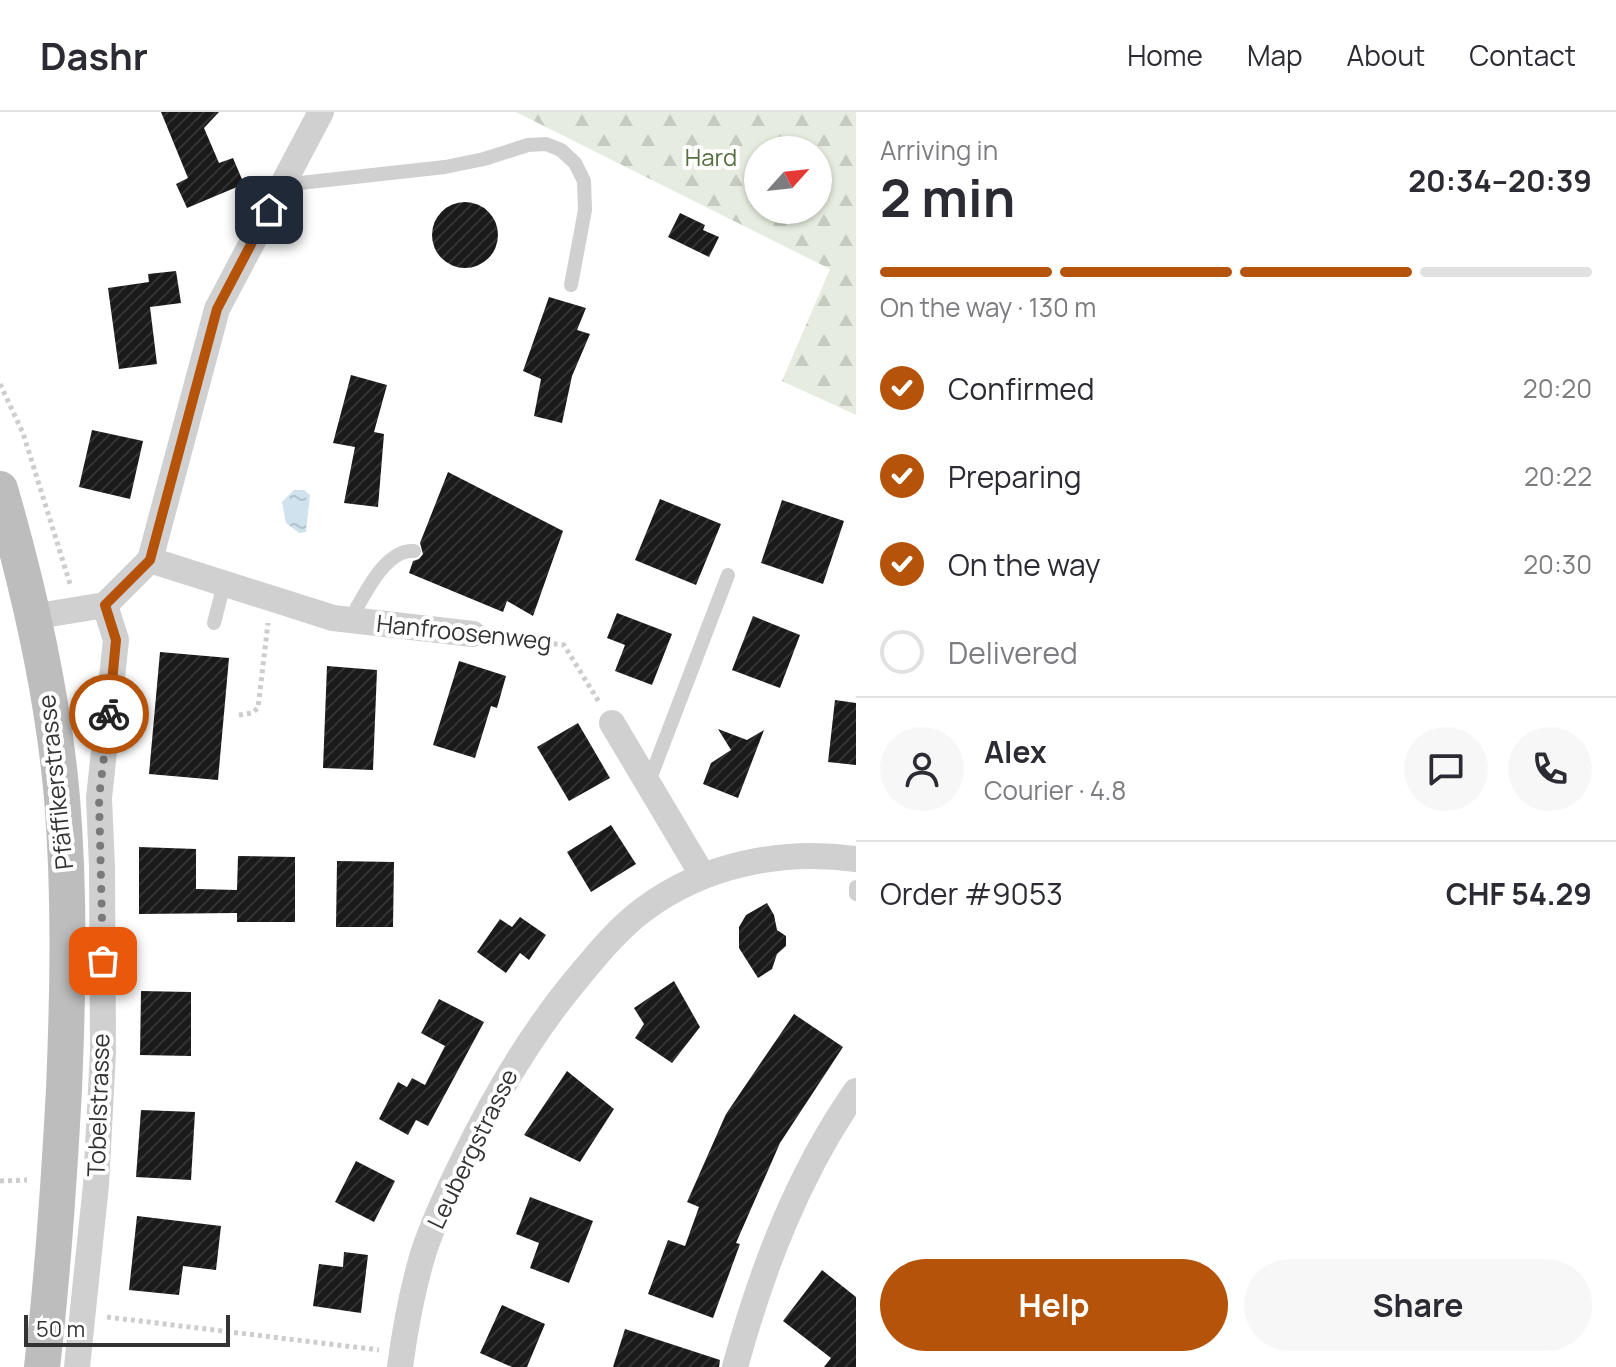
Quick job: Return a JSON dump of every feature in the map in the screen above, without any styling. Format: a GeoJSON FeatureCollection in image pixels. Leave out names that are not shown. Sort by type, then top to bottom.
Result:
{"type":"FeatureCollection","features":[{"type":"Feature","properties":{"kind":"main road","name":"Pfäffikerstrasse"},"geometry":{"type":"LineString","coordinates":[[0,489],[49,696],[62,796],[69,974],[59,1181],[42,1367]]}},
{"type":"Feature","properties":{"kind":"street"},"geometry":{"type":"LineString","coordinates":[[32,617],[105,605],[150,560],[217,309],[321,112]]}},
{"type":"Feature","properties":{"kind":"street","name":"Hanfroosenweg"},"geometry":{"type":"LineString","coordinates":[[150,560],[333,618],[473,634]]}},
{"type":"Feature","properties":{"kind":"street","name":"Tobelstrasse"},"geometry":{"type":"LineString","coordinates":[[77,1367],[96,1185],[103,1052],[99,798],[116,640],[105,605]]}},
{"type":"Feature","properties":{"kind":"street"},"geometry":{"type":"LineString","coordinates":[[612,723],[703,876]]}},
{"type":"Feature","properties":{"kind":"street","name":"Leubergstrasse"},"geometry":{"type":"LineString","coordinates":[[401,1360],[412,1294],[424,1252],[486,1112],[519,1055],[568,989],[617,933],[644,909],[703,876],[731,866],[794,855],[856,859]]}},
{"type":"Feature","properties":{"kind":"street"},"geometry":{"type":"LineString","coordinates":[[735,1367],[755,1296],[798,1190],[855,1096]]}},
{"type":"Feature","properties":{"kind":"lane"},"geometry":{"type":"LineString","coordinates":[[282,185],[445,167],[528,145],[546,144],[561,150],[575,163],[584,181],[585,210],[571,285]]}},
{"type":"Feature","properties":{"kind":"lane"},"geometry":{"type":"LineString","coordinates":[[350,620],[389,560],[400,553],[414,551]]}},
{"type":"Feature","properties":{"kind":"lane"},"geometry":{"type":"LineString","coordinates":[[648,784],[728,575]]}},
{"type":"Feature","properties":{"kind":"lane"},"geometry":{"type":"LineString","coordinates":[[214,623],[224,584]]}},
{"type":"Feature","properties":{"kind":"lane"},"geometry":{"type":"LineString","coordinates":[[856,887],[856,894]]}},
{"type":"Feature","properties":{"kind":"path"},"geometry":{"type":"LineString","coordinates":[[0,384],[23,433],[74,595],[105,605]]}},
{"type":"Feature","properties":{"kind":"path"},"geometry":{"type":"LineString","coordinates":[[239,715],[252,713],[261,700],[271,598]]}},
{"type":"Feature","properties":{"kind":"path","name":"Hanfroosenweg"},"geometry":{"type":"LineString","coordinates":[[473,634],[564,645],[612,723]]}},
{"type":"Feature","properties":{"kind":"path"},"geometry":{"type":"LineString","coordinates":[[0,1181],[26,1180]]}},
{"type":"Feature","properties":{"kind":"path"},"geometry":{"type":"LineString","coordinates":[[82,1314],[401,1360]]}},
{"type":"Feature","properties":{"kind":"green space","name":"Hard"},"geometry":{"type":"Polygon","coordinates":[[[516,112],[856,112],[856,415],[782,381],[830,269],[516,112]]]}},
{"type":"Feature","properties":{"kind":"water"},"geometry":{"type":"Polygon","coordinates":[[[294,490],[304,490],[310,495],[306,532],[299,533],[286,523],[282,502],[294,490]]]}},
{"type":"Feature","properties":{"kind":"building"},"geometry":{"type":"Polygon","coordinates":[[[161,112],[219,112],[204,128],[219,163],[233,158],[244,184],[187,208],[176,184],[188,178],[161,112]]]}},
{"type":"Feature","properties":{"kind":"building"},"geometry":{"type":"Polygon","coordinates":[[[458,202],[472,202],[484,207],[493,216],[498,235],[496,248],[489,259],[472,268],[458,268],[446,263],[437,254],[432,242],[432,228],[437,216],[446,207],[458,202]]]}},
{"type":"Feature","properties":{"kind":"building"},"geometry":{"type":"Polygon","coordinates":[[[680,213],[705,225],[703,230],[719,237],[709,257],[668,237],[680,213]]]}},
{"type":"Feature","properties":{"kind":"building"},"geometry":{"type":"Polygon","coordinates":[[[176,271],[181,303],[150,307],[157,364],[119,369],[108,288],[149,282],[148,274],[176,271]]]}},
{"type":"Feature","properties":{"kind":"building"},"geometry":{"type":"Polygon","coordinates":[[[549,297],[586,308],[577,330],[590,334],[572,376],[562,423],[534,416],[541,379],[523,371],[549,297]]]}},
{"type":"Feature","properties":{"kind":"building"},"geometry":{"type":"Polygon","coordinates":[[[351,375],[387,385],[374,432],[384,434],[378,507],[344,503],[355,447],[333,443],[351,375]]]}},
{"type":"Feature","properties":{"kind":"building"},"geometry":{"type":"Polygon","coordinates":[[[92,430],[143,441],[130,499],[79,487],[92,430]]]}},
{"type":"Feature","properties":{"kind":"building"},"geometry":{"type":"Polygon","coordinates":[[[448,472],[563,531],[533,616],[507,601],[503,612],[409,573],[413,561],[423,554],[420,543],[448,472]]]}},
{"type":"Feature","properties":{"kind":"building"},"geometry":{"type":"Polygon","coordinates":[[[660,499],[721,524],[696,585],[635,560],[660,499]]]}},
{"type":"Feature","properties":{"kind":"building"},"geometry":{"type":"Polygon","coordinates":[[[782,500],[844,521],[823,584],[761,563],[782,500]]]}},
{"type":"Feature","properties":{"kind":"building"},"geometry":{"type":"Polygon","coordinates":[[[617,613],[672,634],[652,685],[615,671],[625,645],[607,638],[617,613]]]}},
{"type":"Feature","properties":{"kind":"building"},"geometry":{"type":"Polygon","coordinates":[[[753,616],[800,635],[780,688],[732,670],[753,616]]]}},
{"type":"Feature","properties":{"kind":"building"},"geometry":{"type":"Polygon","coordinates":[[[160,652],[229,658],[218,780],[149,774],[160,652]]]}},
{"type":"Feature","properties":{"kind":"building"},"geometry":{"type":"Polygon","coordinates":[[[459,661],[506,676],[497,708],[491,706],[475,758],[433,745],[459,661]]]}},
{"type":"Feature","properties":{"kind":"building"},"geometry":{"type":"Polygon","coordinates":[[[327,666],[377,670],[373,770],[323,768],[327,666]]]}},
{"type":"Feature","properties":{"kind":"building"},"geometry":{"type":"Polygon","coordinates":[[[835,700],[856,703],[856,765],[828,762],[835,700]]]}},
{"type":"Feature","properties":{"kind":"building"},"geometry":{"type":"Polygon","coordinates":[[[578,723],[610,778],[569,801],[537,747],[578,723]]]}},
{"type":"Feature","properties":{"kind":"building"},"geometry":{"type":"Polygon","coordinates":[[[718,729],[747,740],[764,730],[738,798],[703,784],[711,763],[731,750],[718,729]]]}},
{"type":"Feature","properties":{"kind":"building"},"geometry":{"type":"Polygon","coordinates":[[[611,825],[636,864],[591,892],[567,852],[611,825]]]}},
{"type":"Feature","properties":{"kind":"building"},"geometry":{"type":"Polygon","coordinates":[[[139,847],[196,849],[196,889],[237,890],[238,856],[295,857],[295,922],[237,922],[237,913],[139,914],[139,847]]]}},
{"type":"Feature","properties":{"kind":"building"},"geometry":{"type":"Polygon","coordinates":[[[337,861],[394,862],[393,927],[336,927],[337,861]]]}},
{"type":"Feature","properties":{"kind":"building"},"geometry":{"type":"Polygon","coordinates":[[[767,903],[777,930],[786,936],[786,946],[777,954],[772,969],[758,978],[739,948],[739,927],[746,915],[767,903]]]}},
{"type":"Feature","properties":{"kind":"building"},"geometry":{"type":"Polygon","coordinates":[[[520,917],[546,935],[529,960],[520,953],[506,973],[477,952],[500,919],[512,927],[520,917]]]}},
{"type":"Feature","properties":{"kind":"building"},"geometry":{"type":"Polygon","coordinates":[[[674,981],[700,1027],[672,1063],[635,1038],[644,1024],[634,1008],[674,981]]]}},
{"type":"Feature","properties":{"kind":"building"},"geometry":{"type":"Polygon","coordinates":[[[141,991],[191,992],[191,1056],[140,1055],[141,991]]]}},
{"type":"Feature","properties":{"kind":"building"},"geometry":{"type":"Polygon","coordinates":[[[439,999],[484,1022],[428,1126],[416,1120],[408,1135],[379,1119],[398,1082],[407,1087],[412,1078],[425,1085],[445,1046],[421,1033],[439,999]]]}},
{"type":"Feature","properties":{"kind":"building"},"geometry":{"type":"Polygon","coordinates":[[[794,1014],[843,1047],[780,1143],[736,1243],[740,1244],[713,1318],[648,1294],[668,1240],[685,1246],[699,1207],[687,1202],[726,1114],[794,1014]]]}},
{"type":"Feature","properties":{"kind":"building"},"geometry":{"type":"Polygon","coordinates":[[[567,1071],[614,1109],[580,1162],[524,1135],[567,1071]]]}},
{"type":"Feature","properties":{"kind":"building"},"geometry":{"type":"Polygon","coordinates":[[[141,1110],[195,1112],[191,1180],[136,1177],[141,1110]]]}},
{"type":"Feature","properties":{"kind":"building"},"geometry":{"type":"Polygon","coordinates":[[[356,1161],[395,1181],[374,1222],[335,1202],[356,1161]]]}},
{"type":"Feature","properties":{"kind":"building"},"geometry":{"type":"Polygon","coordinates":[[[530,1197],[593,1221],[569,1283],[530,1268],[539,1243],[516,1234],[530,1197]]]}},
{"type":"Feature","properties":{"kind":"building"},"geometry":{"type":"Polygon","coordinates":[[[137,1216],[221,1226],[216,1270],[183,1266],[179,1295],[129,1290],[137,1216]]]}},
{"type":"Feature","properties":{"kind":"building"},"geometry":{"type":"Polygon","coordinates":[[[344,1252],[368,1255],[361,1313],[313,1306],[319,1264],[343,1267],[344,1252]]]}},
{"type":"Feature","properties":{"kind":"building"},"geometry":{"type":"Polygon","coordinates":[[[822,1270],[856,1297],[856,1367],[824,1367],[831,1358],[783,1321],[822,1270]]]}},
{"type":"Feature","properties":{"kind":"building"},"geometry":{"type":"Polygon","coordinates":[[[502,1305],[545,1324],[527,1367],[512,1367],[480,1353],[502,1305]]]}},
{"type":"Feature","properties":{"kind":"building"},"geometry":{"type":"Polygon","coordinates":[[[625,1329],[720,1360],[719,1367],[613,1367],[625,1329]]]}},
{"type":"Feature","properties":{"kind":"way so far"},"geometry":{"type":"LineString","coordinates":[[103,961],[99,798],[109,714]]}},
{"type":"Feature","properties":{"kind":"route"},"geometry":{"type":"LineString","coordinates":[[109,714],[116,640],[105,605],[150,560],[217,309],[269,210]]}}]}
